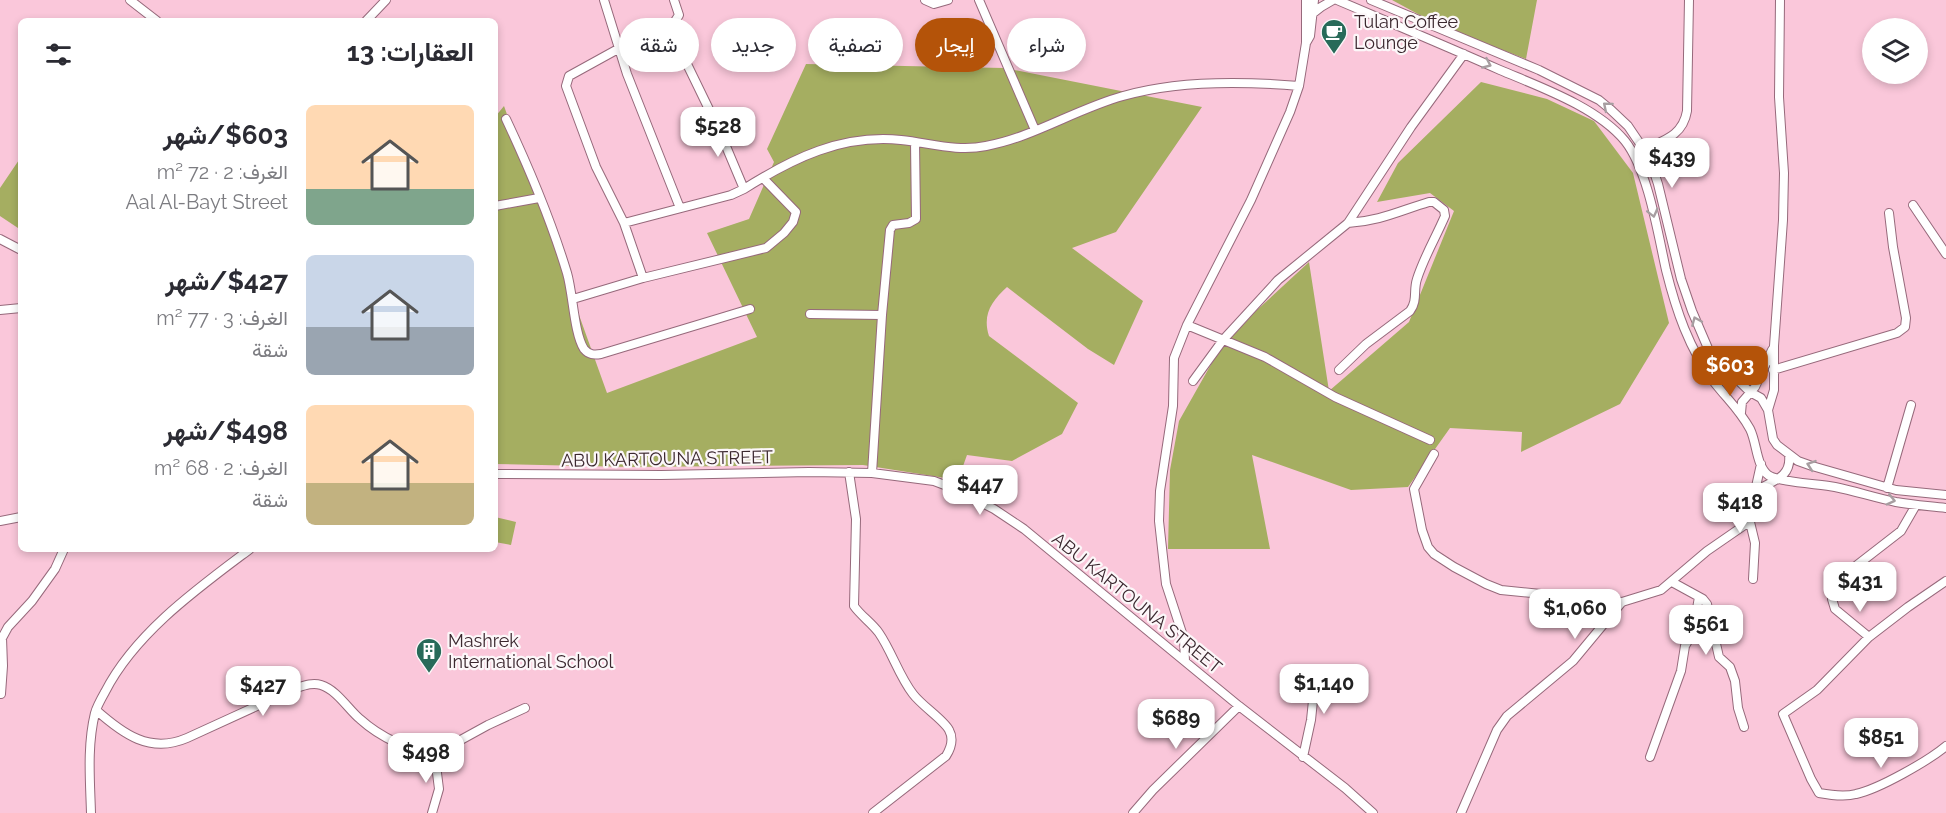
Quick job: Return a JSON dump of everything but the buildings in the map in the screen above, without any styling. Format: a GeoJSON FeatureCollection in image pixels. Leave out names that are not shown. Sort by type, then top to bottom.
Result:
{"type":"FeatureCollection","features":[{"type":"Feature","properties":{"kind":"street"},"geometry":{"type":"LineString","coordinates":[[130,0],[153,18]]}},
{"type":"Feature","properties":{"kind":"street"},"geometry":{"type":"LineString","coordinates":[[369,18],[386,0]]}},
{"type":"Feature","properties":{"kind":"street"},"geometry":{"type":"LineString","coordinates":[[604,0],[618,49],[680,208]]}},
{"type":"Feature","properties":{"kind":"street"},"geometry":{"type":"LineString","coordinates":[[674,0],[679,15],[677,18]]}},
{"type":"Feature","properties":{"kind":"street"},"geometry":{"type":"LineString","coordinates":[[925,0],[934,4],[948,0]]}},
{"type":"Feature","properties":{"kind":"street"},"geometry":{"type":"LineString","coordinates":[[979,0],[1035,130]]}},
{"type":"Feature","properties":{"kind":"street"},"geometry":{"type":"LineString","coordinates":[[1300,0],[1309,14]]}},
{"type":"Feature","properties":{"kind":"street"},"geometry":{"type":"LineString","coordinates":[[1185,661],[1184,639],[1166,584],[1159,512],[1173,406],[1174,358],[1187,325],[1228,247],[1280,138],[1299,86],[1306,44],[1310,36],[1306,0]]}},
{"type":"Feature","properties":{"kind":"street"},"geometry":{"type":"LineString","coordinates":[[1309,14],[1314,0]]}},
{"type":"Feature","properties":{"kind":"street"},"geometry":{"type":"LineString","coordinates":[[1309,14],[1335,0],[1464,54],[1593,113],[1610,125],[1625,141],[1635,157],[1647,190],[1683,327],[1701,362],[1751,431],[1761,464],[1767,474],[1778,479],[1836,487],[1916,505],[1946,508]]}},
{"type":"Feature","properties":{"kind":"street"},"geometry":{"type":"LineString","coordinates":[[1371,0],[1539,70],[1599,100],[1628,126],[1645,149],[1658,184],[1681,279],[1710,353],[1750,392],[1761,398],[1768,410],[1773,439],[1789,455],[1812,466],[1887,488],[1946,495]]}},
{"type":"Feature","properties":{"kind":"street"},"geometry":{"type":"LineString","coordinates":[[1645,149],[1668,138],[1685,122],[1689,0]]}},
{"type":"Feature","properties":{"kind":"street"},"geometry":{"type":"LineString","coordinates":[[1768,410],[1774,390],[1774,346],[1784,172],[1779,97],[1780,0]]}},
{"type":"Feature","properties":{"kind":"street"},"geometry":{"type":"LineString","coordinates":[[618,49],[568,76],[566,86],[596,167],[624,223],[643,278]]}},
{"type":"Feature","properties":{"kind":"street"},"geometry":{"type":"LineString","coordinates":[[1193,381],[1223,340],[1281,276],[1348,223],[1411,127],[1464,54]]}},
{"type":"Feature","properties":{"kind":"street"},"geometry":{"type":"LineString","coordinates":[[691,72],[744,189]]}},
{"type":"Feature","properties":{"kind":"street"},"geometry":{"type":"LineString","coordinates":[[624,223],[731,195],[799,157],[845,142],[874,138],[958,149],[973,148],[1008,140],[1122,96],[1149,90],[1242,83],[1299,86]]}},
{"type":"Feature","properties":{"kind":"street"},"geometry":{"type":"LineString","coordinates":[[506,118],[567,271],[580,340],[585,349],[593,355],[638,344],[750,309]]}},
{"type":"Feature","properties":{"kind":"street"},"geometry":{"type":"LineString","coordinates":[[872,473],[882,315],[891,226],[909,223],[916,219],[915,142]]}},
{"type":"Feature","properties":{"kind":"street"},"geometry":{"type":"LineString","coordinates":[[573,299],[643,278],[755,251],[773,244],[794,222],[796,212],[763,178]]}},
{"type":"Feature","properties":{"kind":"street"},"geometry":{"type":"LineString","coordinates":[[498,205],[539,198]]}},
{"type":"Feature","properties":{"kind":"street"},"geometry":{"type":"LineString","coordinates":[[1339,370],[1366,344],[1414,306],[1418,276],[1445,216],[1444,210],[1434,202],[1428,202],[1395,215],[1348,223]]}},
{"type":"Feature","properties":{"kind":"street"},"geometry":{"type":"LineString","coordinates":[[1913,205],[1946,254]]}},
{"type":"Feature","properties":{"kind":"street"},"geometry":{"type":"LineString","coordinates":[[1773,370],[1897,333],[1905,327],[1906,318],[1889,213]]}},
{"type":"Feature","properties":{"kind":"street"},"geometry":{"type":"LineString","coordinates":[[0,239],[18,248]]}},
{"type":"Feature","properties":{"kind":"street"},"geometry":{"type":"LineString","coordinates":[[0,310],[18,308]]}},
{"type":"Feature","properties":{"kind":"street"},"geometry":{"type":"LineString","coordinates":[[810,314],[882,315]]}},
{"type":"Feature","properties":{"kind":"street"},"geometry":{"type":"LineString","coordinates":[[1187,325],[1266,357],[1335,397],[1430,440]]}},
{"type":"Feature","properties":{"kind":"street"},"geometry":{"type":"LineString","coordinates":[[1741,415],[1742,402],[1761,375],[1774,346]]}},
{"type":"Feature","properties":{"kind":"street"},"geometry":{"type":"LineString","coordinates":[[1887,488],[1911,405]]}},
{"type":"Feature","properties":{"kind":"street"},"geometry":{"type":"LineString","coordinates":[[1434,454],[1414,489],[1425,539],[1431,551],[1439,558],[1486,584],[1508,591],[1622,602],[1656,593],[1707,551],[1749,522]]}},
{"type":"Feature","properties":{"kind":"street"},"geometry":{"type":"LineString","coordinates":[[1753,493],[1778,479],[1788,469],[1789,455]]}},
{"type":"Feature","properties":{"kind":"street"},"geometry":{"type":"LineString","coordinates":[[1753,579],[1755,543],[1749,522],[1753,493],[1761,464]]}},
{"type":"Feature","properties":{"kind":"street"},"geometry":{"type":"LineString","coordinates":[[849,472],[856,519],[854,606],[878,632],[911,692],[921,705],[950,730],[952,738],[951,748],[946,756],[873,813]]}},
{"type":"Feature","properties":{"kind":"street","name":"ABU KARTOUNA STREET"},"geometry":{"type":"LineString","coordinates":[[498,474],[849,472],[934,482],[955,489],[994,509],[1024,529],[1373,813]]}},
{"type":"Feature","properties":{"kind":"street"},"geometry":{"type":"LineString","coordinates":[[1869,637],[1835,609],[1832,599],[1852,569],[1901,531],[1916,505]]}},
{"type":"Feature","properties":{"kind":"street"},"geometry":{"type":"LineString","coordinates":[[0,521],[18,518]]}},
{"type":"Feature","properties":{"kind":"street"},"geometry":{"type":"LineString","coordinates":[[1,694],[2,638],[8,627],[32,601],[55,569],[63,552]]}},
{"type":"Feature","properties":{"kind":"street"},"geometry":{"type":"LineString","coordinates":[[91,813],[89,742],[96,710],[114,676],[141,642],[177,607],[246,552]]}},
{"type":"Feature","properties":{"kind":"street"},"geometry":{"type":"LineString","coordinates":[[1946,580],[1869,637],[1817,690],[1784,713],[1817,792],[1846,795],[1864,791],[1931,758],[1946,746]]}},
{"type":"Feature","properties":{"kind":"street"},"geometry":{"type":"LineString","coordinates":[[1672,582],[1700,597],[1707,604],[1719,657],[1730,667],[1733,675],[1744,727]]}},
{"type":"Feature","properties":{"kind":"street"},"geometry":{"type":"LineString","coordinates":[[1650,757],[1681,671],[1685,645],[1693,632],[1700,597]]}},
{"type":"Feature","properties":{"kind":"street"},"geometry":{"type":"LineString","coordinates":[[1461,813],[1503,720],[1573,661],[1622,602]]}},
{"type":"Feature","properties":{"kind":"street"},"geometry":{"type":"LineString","coordinates":[[1303,757],[1311,720],[1314,691],[1337,672]]}},
{"type":"Feature","properties":{"kind":"street"},"geometry":{"type":"LineString","coordinates":[[96,710],[132,736],[147,743],[161,745],[176,743],[294,689],[310,684],[320,684],[329,688],[359,719],[379,734],[407,748],[435,757]]}},
{"type":"Feature","properties":{"kind":"street"},"geometry":{"type":"LineString","coordinates":[[1133,813],[1153,790],[1239,706]]}},
{"type":"Feature","properties":{"kind":"street"},"geometry":{"type":"LineString","coordinates":[[432,813],[439,789],[435,757],[441,749],[525,708]]}},
{"type":"Feature","properties":{"kind":"green space"},"geometry":{"type":"Polygon","coordinates":[[[1392,0],[1537,0],[1526,59],[1440,26],[1392,0]]]}},
{"type":"Feature","properties":{"kind":"green space"},"geometry":{"type":"Polygon","coordinates":[[[806,64],[808,64],[808,72],[903,72],[903,66],[915,66],[915,72],[995,72],[995,68],[1004,68],[1007,69],[1007,72],[1024,72],[1202,107],[1116,232],[1072,248],[1143,301],[1114,365],[1088,349],[1007,287],[990,308],[987,321],[989,336],[1078,403],[1062,434],[1012,461],[967,455],[958,480],[863,465],[631,467],[498,464],[498,113],[504,106],[607,393],[757,337],[707,233],[749,219],[774,162],[767,149],[806,64]]]}},
{"type":"Feature","properties":{"kind":"green space"},"geometry":{"type":"Polygon","coordinates":[[[1481,82],[1547,99],[1594,121],[1633,173],[1669,323],[1620,404],[1521,452],[1522,432],[1450,428],[1408,487],[1351,490],[1252,455],[1270,549],[1168,549],[1170,470],[1179,421],[1218,352],[1256,311],[1309,262],[1329,391],[1409,322],[1454,211],[1430,193],[1377,202],[1398,163],[1481,82]]]}},
{"type":"Feature","properties":{"kind":"green space"},"geometry":{"type":"Polygon","coordinates":[[[18,161],[18,228],[0,216],[0,188],[18,161]]]}},
{"type":"Feature","properties":{"kind":"green space"},"geometry":{"type":"Polygon","coordinates":[[[498,518],[516,522],[511,545],[498,543],[498,518]]]}},
{"type":"Feature","properties":{"kind":"place","name":"Tulan Coffee Lounge"},"geometry":{"type":"Point","coordinates":[1334,55]}},
{"type":"Feature","properties":{"kind":"place","name":"Mashrek International School"},"geometry":{"type":"Point","coordinates":[429,674]}}]}
